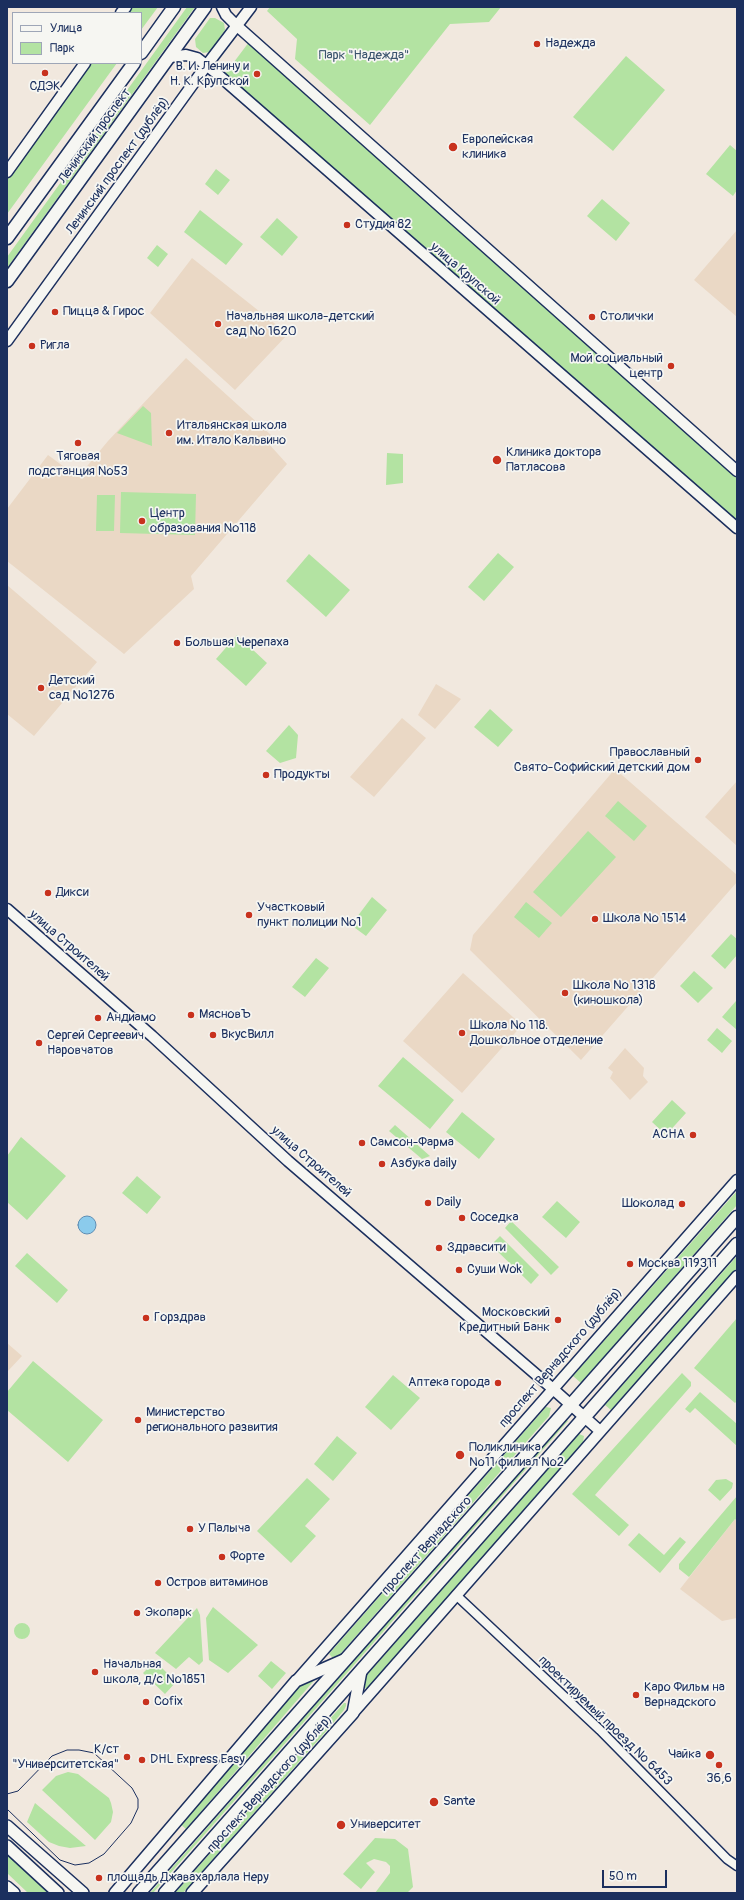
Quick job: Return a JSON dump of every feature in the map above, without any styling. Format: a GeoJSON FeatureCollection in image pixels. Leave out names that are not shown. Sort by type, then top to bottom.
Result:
{"type":"FeatureCollection","features":[{"type":"Feature","properties":{"kind":"main road"},"geometry":{"type":"LineString","coordinates":[[142,52],[174,7]]}},
{"type":"Feature","properties":{"kind":"main road","name":"Ленинский проспект"},"geometry":{"type":"LineString","coordinates":[[7,281],[205,7]]}},
{"type":"Feature","properties":{"kind":"main road","name":"Ленинский проспект"},"geometry":{"type":"LineString","coordinates":[[7,238],[133,64]]}},
{"type":"Feature","properties":{"kind":"main road","name":"проспект Вернадского"},"geometry":{"type":"LineString","coordinates":[[139,1893],[737,1217]]}},
{"type":"Feature","properties":{"kind":"main road"},"geometry":{"type":"LineString","coordinates":[[165,1893],[737,1244]]}},
{"type":"Feature","properties":{"kind":"main road","name":"проспект Вернадского (дублёр)"},"geometry":{"type":"LineString","coordinates":[[115,1893],[296,1681],[346,1659]]}},
{"type":"Feature","properties":{"kind":"main road"},"geometry":{"type":"LineString","coordinates":[[353,1713],[361,1671]]}},
{"type":"Feature","properties":{"kind":"main road","name":"проспект Вернадского (дублёр)"},"geometry":{"type":"LineString","coordinates":[[192,1893],[353,1713]]}},
{"type":"Feature","properties":{"kind":"main road"},"geometry":{"type":"LineString","coordinates":[[7,1826],[83,1893]]}},
{"type":"Feature","properties":{"kind":"main road"},"geometry":{"type":"LineString","coordinates":[[7,1846],[58,1893]]}},
{"type":"Feature","properties":{"kind":"main road"},"geometry":{"type":"LineString","coordinates":[[7,1887],[14,1893]]}},
{"type":"Feature","properties":{"kind":"street"},"geometry":{"type":"LineString","coordinates":[[222,7],[226,15],[236,25],[737,471]]}},
{"type":"Feature","properties":{"kind":"street","name":"Ленинский проспект (дублёр)"},"geometry":{"type":"LineString","coordinates":[[7,340],[236,25],[251,7]]}},
{"type":"Feature","properties":{"kind":"street","name":"улица Крупской"},"geometry":{"type":"LineString","coordinates":[[170,57],[186,55],[196,58],[206,66],[737,528]]}},
{"type":"Feature","properties":{"kind":"street"},"geometry":{"type":"LineString","coordinates":[[7,172],[84,64]]}},
{"type":"Feature","properties":{"kind":"street","name":"улица Строителей"},"geometry":{"type":"LineString","coordinates":[[7,909],[152,1036],[288,1161],[600,1431]]}},
{"type":"Feature","properties":{"kind":"street","name":"проспект Вернадского (дублёр)"},"geometry":{"type":"LineString","coordinates":[[296,1681],[737,1180]]}},
{"type":"Feature","properties":{"kind":"street","name":"проспект Вернадского (дублёр)"},"geometry":{"type":"LineString","coordinates":[[353,1713],[737,1276]]}},
{"type":"Feature","properties":{"kind":"street","name":"проектируемый проезд № 6453"},"geometry":{"type":"LineString","coordinates":[[456,1595],[594,1725],[727,1859],[737,1866]]}},
{"type":"Feature","properties":{"kind":"street"},"geometry":{"type":"LineString","coordinates":[[69,1881],[72,1888],[72,1893]]}},
{"type":"Feature","properties":{"kind":"shaded area"},"geometry":{"type":"Polygon","coordinates":[[[737,230],[737,317],[694,280],[737,230]]]}},
{"type":"Feature","properties":{"kind":"shaded area","name":"Начальная школа-детский сад № 1620"},"geometry":{"type":"Polygon","coordinates":[[[192,258],[288,334],[235,390],[150,313],[192,258]]]}},
{"type":"Feature","properties":{"kind":"shaded area","name":"Центр образования №118"},"geometry":{"type":"Polygon","coordinates":[[[186,358],[271,435],[268,443],[287,464],[191,576],[194,589],[124,654],[7,561],[7,509],[48,455],[78,477],[108,441],[186,358]]]}},
{"type":"Feature","properties":{"kind":"shaded area","name":"Детский сад №1276"},"geometry":{"type":"Polygon","coordinates":[[[7,585],[97,662],[34,736],[7,714],[7,585]]]}},
{"type":"Feature","properties":{"kind":"shaded area"},"geometry":{"type":"Polygon","coordinates":[[[436,684],[461,699],[435,729],[418,715],[436,684]]]}},
{"type":"Feature","properties":{"kind":"shaded area"},"geometry":{"type":"Polygon","coordinates":[[[402,718],[426,738],[374,797],[350,777],[402,718]]]}},
{"type":"Feature","properties":{"kind":"shaded area","name":"Школа № 1514"},"geometry":{"type":"Polygon","coordinates":[[[615,769],[737,875],[737,882],[581,1060],[470,950],[473,935],[615,769]]]}},
{"type":"Feature","properties":{"kind":"shaded area"},"geometry":{"type":"Polygon","coordinates":[[[737,781],[737,846],[705,817],[737,781]]]}},
{"type":"Feature","properties":{"kind":"shaded area","name":"Школа № 118. Дошкольное отделение"},"geometry":{"type":"Polygon","coordinates":[[[463,973],[522,1025],[462,1093],[403,1041],[463,973]]]}},
{"type":"Feature","properties":{"kind":"shaded area"},"geometry":{"type":"Polygon","coordinates":[[[625,1048],[644,1068],[643,1076],[648,1082],[630,1100],[610,1078],[613,1072],[608,1068],[625,1048]]]}},
{"type":"Feature","properties":{"kind":"shaded area"},"geometry":{"type":"Polygon","coordinates":[[[7,1343],[22,1356],[7,1372],[7,1343]]]}},
{"type":"Feature","properties":{"kind":"shaded area"},"geometry":{"type":"Polygon","coordinates":[[[735,1519],[737,1521],[737,1618],[722,1621],[680,1589],[735,1519]]]}},
{"type":"Feature","properties":{"kind":"green space"},"geometry":{"type":"Polygon","coordinates":[[[130,7],[158,7],[142,29],[142,12],[127,12],[130,7]]]}},
{"type":"Feature","properties":{"kind":"green space"},"geometry":{"type":"Polygon","coordinates":[[[187,7],[195,7],[7,268],[7,257],[187,7]]]}},
{"type":"Feature","properties":{"kind":"green space","name":"Парк \"Надежда\""},"geometry":{"type":"Polygon","coordinates":[[[270,7],[501,7],[489,22],[450,24],[370,125],[295,59],[297,39],[267,11],[270,7]]]}},
{"type":"Feature","properties":{"kind":"green space"},"geometry":{"type":"Polygon","coordinates":[[[210,18],[215,18],[224,23],[225,30],[210,52],[203,53],[196,47],[195,39],[210,18]]]}},
{"type":"Feature","properties":{"kind":"green space"},"geometry":{"type":"Polygon","coordinates":[[[249,42],[737,475],[737,523],[225,74],[249,42]]]}},
{"type":"Feature","properties":{"kind":"green space"},"geometry":{"type":"Polygon","coordinates":[[[626,56],[665,90],[613,151],[573,117],[626,56]]]}},
{"type":"Feature","properties":{"kind":"green space"},"geometry":{"type":"Polygon","coordinates":[[[89,64],[116,64],[7,214],[7,177],[89,64]]]}},
{"type":"Feature","properties":{"kind":"green space"},"geometry":{"type":"Polygon","coordinates":[[[730,145],[737,151],[737,190],[733,196],[706,174],[730,145]]]}},
{"type":"Feature","properties":{"kind":"green space"},"geometry":{"type":"Polygon","coordinates":[[[216,169],[230,180],[218,195],[205,184],[216,169]]]}},
{"type":"Feature","properties":{"kind":"green space"},"geometry":{"type":"Polygon","coordinates":[[[602,199],[630,223],[616,241],[587,216],[602,199]]]}},
{"type":"Feature","properties":{"kind":"green space"},"geometry":{"type":"Polygon","coordinates":[[[200,210],[243,244],[226,265],[184,232],[200,210]]]}},
{"type":"Feature","properties":{"kind":"green space"},"geometry":{"type":"Polygon","coordinates":[[[277,218],[298,237],[282,256],[260,237],[277,218]]]}},
{"type":"Feature","properties":{"kind":"green space"},"geometry":{"type":"Polygon","coordinates":[[[157,245],[168,254],[158,267],[147,258],[157,245]]]}},
{"type":"Feature","properties":{"kind":"green space"},"geometry":{"type":"Polygon","coordinates":[[[143,406],[151,413],[152,446],[117,433],[143,406]]]}},
{"type":"Feature","properties":{"kind":"green space"},"geometry":{"type":"Polygon","coordinates":[[[387,453],[403,454],[403,483],[386,485],[387,453]]]}},
{"type":"Feature","properties":{"kind":"green space"},"geometry":{"type":"Polygon","coordinates":[[[121,492],[196,494],[195,535],[120,533],[121,492]]]}},
{"type":"Feature","properties":{"kind":"green space"},"geometry":{"type":"Polygon","coordinates":[[[97,495],[115,495],[114,531],[96,531],[97,495]]]}},
{"type":"Feature","properties":{"kind":"green space"},"geometry":{"type":"Polygon","coordinates":[[[498,553],[514,567],[484,601],[468,587],[498,553]]]}},
{"type":"Feature","properties":{"kind":"green space"},"geometry":{"type":"Polygon","coordinates":[[[309,554],[350,590],[326,617],[286,581],[309,554]]]}},
{"type":"Feature","properties":{"kind":"green space"},"geometry":{"type":"Polygon","coordinates":[[[237,635],[267,663],[246,686],[216,659],[237,635]]]}},
{"type":"Feature","properties":{"kind":"green space"},"geometry":{"type":"Polygon","coordinates":[[[490,709],[513,730],[498,747],[474,727],[490,709]]]}},
{"type":"Feature","properties":{"kind":"green space"},"geometry":{"type":"Polygon","coordinates":[[[289,725],[298,735],[296,758],[280,763],[266,751],[289,725]]]}},
{"type":"Feature","properties":{"kind":"green space"},"geometry":{"type":"Polygon","coordinates":[[[618,801],[647,826],[634,841],[605,816],[618,801]]]}},
{"type":"Feature","properties":{"kind":"green space"},"geometry":{"type":"Polygon","coordinates":[[[588,831],[616,857],[561,917],[533,892],[588,831]]]}},
{"type":"Feature","properties":{"kind":"green space"},"geometry":{"type":"Polygon","coordinates":[[[372,897],[387,910],[366,936],[351,925],[372,897]]]}},
{"type":"Feature","properties":{"kind":"green space"},"geometry":{"type":"Polygon","coordinates":[[[526,902],[552,923],[539,938],[514,917],[526,902]]]}},
{"type":"Feature","properties":{"kind":"green space"},"geometry":{"type":"Polygon","coordinates":[[[731,934],[737,939],[737,955],[725,969],[711,956],[731,934]]]}},
{"type":"Feature","properties":{"kind":"green space"},"geometry":{"type":"Polygon","coordinates":[[[316,958],[329,968],[305,997],[292,987],[316,958]]]}},
{"type":"Feature","properties":{"kind":"green space"},"geometry":{"type":"Polygon","coordinates":[[[694,971],[713,988],[698,1003],[680,986],[694,971]]]}},
{"type":"Feature","properties":{"kind":"green space"},"geometry":{"type":"Polygon","coordinates":[[[736,1001],[737,1002],[737,1030],[722,1017],[736,1001]]]}},
{"type":"Feature","properties":{"kind":"green space"},"geometry":{"type":"Polygon","coordinates":[[[717,1028],[732,1041],[722,1053],[707,1040],[717,1028]]]}},
{"type":"Feature","properties":{"kind":"green space"},"geometry":{"type":"Polygon","coordinates":[[[403,1057],[454,1100],[430,1129],[378,1086],[403,1057]]]}},
{"type":"Feature","properties":{"kind":"green space"},"geometry":{"type":"Polygon","coordinates":[[[672,1100],[686,1113],[666,1135],[652,1122],[672,1100]]]}},
{"type":"Feature","properties":{"kind":"green space"},"geometry":{"type":"Polygon","coordinates":[[[462,1112],[495,1139],[479,1159],[446,1132],[462,1112]]]}},
{"type":"Feature","properties":{"kind":"green space"},"geometry":{"type":"Polygon","coordinates":[[[395,1125],[430,1156],[422,1159],[389,1131],[395,1125]]]}},
{"type":"Feature","properties":{"kind":"green space"},"geometry":{"type":"Polygon","coordinates":[[[21,1137],[66,1176],[27,1220],[7,1202],[7,1156],[21,1137]]]}},
{"type":"Feature","properties":{"kind":"green space"},"geometry":{"type":"Polygon","coordinates":[[[137,1176],[161,1197],[147,1214],[122,1193],[137,1176]]]}},
{"type":"Feature","properties":{"kind":"green space"},"geometry":{"type":"Polygon","coordinates":[[[737,1191],[737,1205],[581,1383],[573,1376],[737,1191]]]}},
{"type":"Feature","properties":{"kind":"green space"},"geometry":{"type":"Polygon","coordinates":[[[557,1201],[580,1222],[566,1238],[542,1217],[557,1201]]]}},
{"type":"Feature","properties":{"kind":"green space"},"geometry":{"type":"Polygon","coordinates":[[[511,1221],[559,1267],[551,1275],[505,1228],[511,1221]]]}},
{"type":"Feature","properties":{"kind":"green space"},"geometry":{"type":"Polygon","coordinates":[[[500,1236],[539,1275],[531,1284],[491,1245],[500,1236]]]}},
{"type":"Feature","properties":{"kind":"green space"},"geometry":{"type":"Polygon","coordinates":[[[27,1253],[68,1290],[57,1303],[15,1266],[27,1253]]]}},
{"type":"Feature","properties":{"kind":"green space"},"geometry":{"type":"Polygon","coordinates":[[[737,1256],[737,1268],[611,1410],[605,1405],[737,1256]]]}},
{"type":"Feature","properties":{"kind":"green space"},"geometry":{"type":"Polygon","coordinates":[[[737,1318],[737,1401],[735,1403],[694,1368],[737,1318]]]}},
{"type":"Feature","properties":{"kind":"green space"},"geometry":{"type":"Polygon","coordinates":[[[33,1361],[103,1420],[68,1462],[7,1410],[7,1392],[33,1361]]]}},
{"type":"Feature","properties":{"kind":"green space"},"geometry":{"type":"Polygon","coordinates":[[[682,1373],[691,1382],[691,1386],[595,1495],[629,1525],[619,1536],[572,1494],[682,1373]]]}},
{"type":"Feature","properties":{"kind":"green space"},"geometry":{"type":"Polygon","coordinates":[[[393,1375],[420,1398],[391,1430],[365,1407],[393,1375]]]}},
{"type":"Feature","properties":{"kind":"green space"},"geometry":{"type":"Polygon","coordinates":[[[700,1392],[737,1424],[737,1446],[695,1408],[690,1413],[685,1409],[700,1392]]]}},
{"type":"Feature","properties":{"kind":"green space"},"geometry":{"type":"Polygon","coordinates":[[[546,1407],[551,1408],[549,1416],[335,1660],[329,1654],[546,1407]]]}},
{"type":"Feature","properties":{"kind":"green space"},"geometry":{"type":"Polygon","coordinates":[[[566,1419],[568,1421],[319,1705],[153,1893],[150,1893],[566,1419]]]}},
{"type":"Feature","properties":{"kind":"green space"},"geometry":{"type":"Polygon","coordinates":[[[579,1434],[584,1436],[583,1442],[367,1689],[362,1686],[367,1675],[579,1434]]]}},
{"type":"Feature","properties":{"kind":"green space"},"geometry":{"type":"Polygon","coordinates":[[[337,1436],[357,1453],[333,1481],[314,1464],[337,1436]]]}},
{"type":"Feature","properties":{"kind":"green space"},"geometry":{"type":"Polygon","coordinates":[[[307,1478],[330,1499],[305,1526],[316,1536],[291,1563],[257,1531],[307,1478]]]}},
{"type":"Feature","properties":{"kind":"green space"},"geometry":{"type":"Polygon","coordinates":[[[726,1479],[733,1483],[732,1488],[720,1501],[708,1490],[716,1480],[726,1479]]]}},
{"type":"Feature","properties":{"kind":"green space"},"geometry":{"type":"Polygon","coordinates":[[[737,1496],[737,1521],[735,1519],[689,1577],[679,1569],[679,1564],[737,1496]]]}},
{"type":"Feature","properties":{"kind":"green space"},"geometry":{"type":"Polygon","coordinates":[[[639,1533],[664,1555],[680,1537],[686,1542],[660,1573],[628,1545],[639,1533]]]}},
{"type":"Feature","properties":{"kind":"green space"},"geometry":{"type":"Polygon","coordinates":[[[213,1607],[258,1645],[228,1673],[209,1660],[206,1618],[213,1607]]]}},
{"type":"Feature","properties":{"kind":"green space"},"geometry":{"type":"Polygon","coordinates":[[[197,1608],[200,1615],[203,1661],[199,1665],[189,1657],[176,1669],[155,1653],[197,1608]]]}},
{"type":"Feature","properties":{"kind":"green space"},"geometry":{"type":"Polygon","coordinates":[[[19,1623],[25,1623],[30,1628],[28,1637],[25,1639],[19,1639],[14,1634],[14,1628],[19,1623]]]}},
{"type":"Feature","properties":{"kind":"green space"},"geometry":{"type":"Polygon","coordinates":[[[155,1661],[176,1682],[165,1694],[143,1673],[155,1661]]]}},
{"type":"Feature","properties":{"kind":"green space"},"geometry":{"type":"Polygon","coordinates":[[[271,1661],[286,1673],[272,1689],[258,1676],[271,1661]]]}},
{"type":"Feature","properties":{"kind":"green space"},"geometry":{"type":"Polygon","coordinates":[[[318,1676],[186,1829],[179,1823],[296,1688],[318,1676]]]}},
{"type":"Feature","properties":{"kind":"green space"},"geometry":{"type":"Polygon","coordinates":[[[344,1703],[346,1703],[346,1706],[344,1710],[329,1728],[183,1893],[175,1893],[344,1703]]]}},
{"type":"Feature","properties":{"kind":"green space"},"geometry":{"type":"Polygon","coordinates":[[[68,1772],[78,1774],[109,1798],[111,1803],[113,1812],[111,1822],[95,1840],[42,1790],[56,1776],[68,1772]]]}},
{"type":"Feature","properties":{"kind":"green space"},"geometry":{"type":"Polygon","coordinates":[[[35,1803],[86,1846],[70,1848],[49,1842],[27,1822],[35,1803]]]}},
{"type":"Feature","properties":{"kind":"green space"},"geometry":{"type":"Polygon","coordinates":[[[375,1838],[395,1839],[408,1849],[413,1887],[407,1893],[375,1893],[390,1873],[390,1866],[386,1862],[374,1859],[366,1863],[375,1872],[361,1889],[343,1874],[375,1838]]]}},
{"type":"Feature","properties":{"kind":"green space"},"geometry":{"type":"Polygon","coordinates":[[[7,1854],[50,1893],[28,1893],[7,1873],[7,1854]]]}},
{"type":"Feature","properties":{"kind":"water"},"geometry":{"type":"Polygon","coordinates":[[[87,1216],[93,1219],[96,1225],[93,1231],[87,1234],[81,1231],[78,1225],[81,1219],[87,1216]]]}},
{"type":"Feature","properties":{"kind":"tram line"},"geometry":{"type":"LineString","coordinates":[[7,1794],[18,1791],[52,1756],[67,1750],[79,1750],[94,1753],[132,1788],[138,1799],[138,1808],[131,1823],[104,1854],[89,1863],[75,1865],[60,1860],[7,1809]]}},
{"type":"Feature","properties":{"kind":"place","name":"Надежда"},"geometry":{"type":"Point","coordinates":[537,44]}},
{"type":"Feature","properties":{"kind":"place","name":"СДЭК"},"geometry":{"type":"Point","coordinates":[45,73]}},
{"type":"Feature","properties":{"kind":"place","name":"В. И. Ленину и Н. К. Крупской"},"geometry":{"type":"Point","coordinates":[257,74]}},
{"type":"Feature","properties":{"kind":"place","name":"Европейская клиника"},"geometry":{"type":"Point","coordinates":[453,147]}},
{"type":"Feature","properties":{"kind":"place","name":"Студия 82"},"geometry":{"type":"Point","coordinates":[347,225]}},
{"type":"Feature","properties":{"kind":"place","name":"Пицца & Гирос"},"geometry":{"type":"Point","coordinates":[55,312]}},
{"type":"Feature","properties":{"kind":"place","name":"Столички"},"geometry":{"type":"Point","coordinates":[592,317]}},
{"type":"Feature","properties":{"kind":"place","name":"Начальная школа-детский сад № 1620"},"geometry":{"type":"Point","coordinates":[218,324]}},
{"type":"Feature","properties":{"kind":"place","name":"Ригла"},"geometry":{"type":"Point","coordinates":[32,346]}},
{"type":"Feature","properties":{"kind":"place","name":"Мой социальный центр"},"geometry":{"type":"Point","coordinates":[671,366]}},
{"type":"Feature","properties":{"kind":"place","name":"Итальянская школа им. Итало Кальвино"},"geometry":{"type":"Point","coordinates":[169,433]}},
{"type":"Feature","properties":{"kind":"place","name":"Тяговая подстанция №53"},"geometry":{"type":"Point","coordinates":[78,443]}},
{"type":"Feature","properties":{"kind":"place","name":"Клиника доктора Патласова"},"geometry":{"type":"Point","coordinates":[497,460]}},
{"type":"Feature","properties":{"kind":"place","name":"Центр образования №118"},"geometry":{"type":"Point","coordinates":[142,521]}},
{"type":"Feature","properties":{"kind":"place","name":"Большая Черепаха"},"geometry":{"type":"Point","coordinates":[177,643]}},
{"type":"Feature","properties":{"kind":"place","name":"Детский сад №1276"},"geometry":{"type":"Point","coordinates":[41,688]}},
{"type":"Feature","properties":{"kind":"place","name":"Православный Свято-Софийский детский дом"},"geometry":{"type":"Point","coordinates":[698,760]}},
{"type":"Feature","properties":{"kind":"place","name":"Продукты"},"geometry":{"type":"Point","coordinates":[266,775]}},
{"type":"Feature","properties":{"kind":"place","name":"Дикси"},"geometry":{"type":"Point","coordinates":[48,893]}},
{"type":"Feature","properties":{"kind":"place","name":"Участковый пункт полиции №1"},"geometry":{"type":"Point","coordinates":[249,915]}},
{"type":"Feature","properties":{"kind":"place","name":"Школа № 1514"},"geometry":{"type":"Point","coordinates":[595,919]}},
{"type":"Feature","properties":{"kind":"place","name":"Школа № 1318 (киношкола)"},"geometry":{"type":"Point","coordinates":[565,993]}},
{"type":"Feature","properties":{"kind":"place","name":"МясновЪ"},"geometry":{"type":"Point","coordinates":[191,1015]}},
{"type":"Feature","properties":{"kind":"place","name":"Андиамо"},"geometry":{"type":"Point","coordinates":[98,1018]}},
{"type":"Feature","properties":{"kind":"place","name":"Школа № 118. Дошкольное отделение"},"geometry":{"type":"Point","coordinates":[462,1033]}},
{"type":"Feature","properties":{"kind":"place","name":"ВкусВилл"},"geometry":{"type":"Point","coordinates":[213,1035]}},
{"type":"Feature","properties":{"kind":"place","name":"Сергей Сергеевич Наровчатов"},"geometry":{"type":"Point","coordinates":[39,1043]}},
{"type":"Feature","properties":{"kind":"place","name":"ACHA"},"geometry":{"type":"Point","coordinates":[693,1135]}},
{"type":"Feature","properties":{"kind":"place","name":"Самсон-Фарма"},"geometry":{"type":"Point","coordinates":[362,1143]}},
{"type":"Feature","properties":{"kind":"place","name":"Азбука daily"},"geometry":{"type":"Point","coordinates":[382,1164]}},
{"type":"Feature","properties":{"kind":"place","name":"Daily"},"geometry":{"type":"Point","coordinates":[428,1203]}},
{"type":"Feature","properties":{"kind":"place","name":"Шоколад"},"geometry":{"type":"Point","coordinates":[682,1204]}},
{"type":"Feature","properties":{"kind":"place","name":"Соседка"},"geometry":{"type":"Point","coordinates":[462,1218]}},
{"type":"Feature","properties":{"kind":"place","name":"Здравсити"},"geometry":{"type":"Point","coordinates":[439,1248]}},
{"type":"Feature","properties":{"kind":"place","name":"Москва 119311"},"geometry":{"type":"Point","coordinates":[630,1264]}},
{"type":"Feature","properties":{"kind":"place","name":"Суши Wok"},"geometry":{"type":"Point","coordinates":[459,1270]}},
{"type":"Feature","properties":{"kind":"place","name":"Горздрав"},"geometry":{"type":"Point","coordinates":[146,1318]}},
{"type":"Feature","properties":{"kind":"place","name":"Московский Кредитный Банк"},"geometry":{"type":"Point","coordinates":[558,1320]}},
{"type":"Feature","properties":{"kind":"place","name":"Аптека города"},"geometry":{"type":"Point","coordinates":[498,1383]}},
{"type":"Feature","properties":{"kind":"place","name":"Министерство регионального развития"},"geometry":{"type":"Point","coordinates":[138,1420]}},
{"type":"Feature","properties":{"kind":"place","name":"Поликлиника №11 филиал №2"},"geometry":{"type":"Point","coordinates":[460,1455]}},
{"type":"Feature","properties":{"kind":"place","name":"У Палыча"},"geometry":{"type":"Point","coordinates":[190,1529]}},
{"type":"Feature","properties":{"kind":"place","name":"Форте"},"geometry":{"type":"Point","coordinates":[222,1557]}},
{"type":"Feature","properties":{"kind":"place","name":"Остров витаминов"},"geometry":{"type":"Point","coordinates":[158,1583]}},
{"type":"Feature","properties":{"kind":"place","name":"Экопарк"},"geometry":{"type":"Point","coordinates":[137,1613]}},
{"type":"Feature","properties":{"kind":"place","name":"Начальная школа, д/с №1851"},"geometry":{"type":"Point","coordinates":[95,1672]}},
{"type":"Feature","properties":{"kind":"place","name":"Каро Фильм на Вернадского"},"geometry":{"type":"Point","coordinates":[636,1695]}},
{"type":"Feature","properties":{"kind":"place","name":"Cofix"},"geometry":{"type":"Point","coordinates":[146,1702]}},
{"type":"Feature","properties":{"kind":"place","name":"Чайка"},"geometry":{"type":"Point","coordinates":[710,1755]}},
{"type":"Feature","properties":{"kind":"place","name":"К/ст \"Университетская\""},"geometry":{"type":"Point","coordinates":[127,1757]}},
{"type":"Feature","properties":{"kind":"place","name":"DHL Express Easy"},"geometry":{"type":"Point","coordinates":[142,1760]}},
{"type":"Feature","properties":{"kind":"place","name":"36,6"},"geometry":{"type":"Point","coordinates":[719,1765]}},
{"type":"Feature","properties":{"kind":"place","name":"Sante"},"geometry":{"type":"Point","coordinates":[434,1802]}},
{"type":"Feature","properties":{"kind":"place","name":"Университет"},"geometry":{"type":"Point","coordinates":[341,1825]}},
{"type":"Feature","properties":{"kind":"place","name":"площадь Джавахарлала Неру"},"geometry":{"type":"Point","coordinates":[99,1878]}}]}
